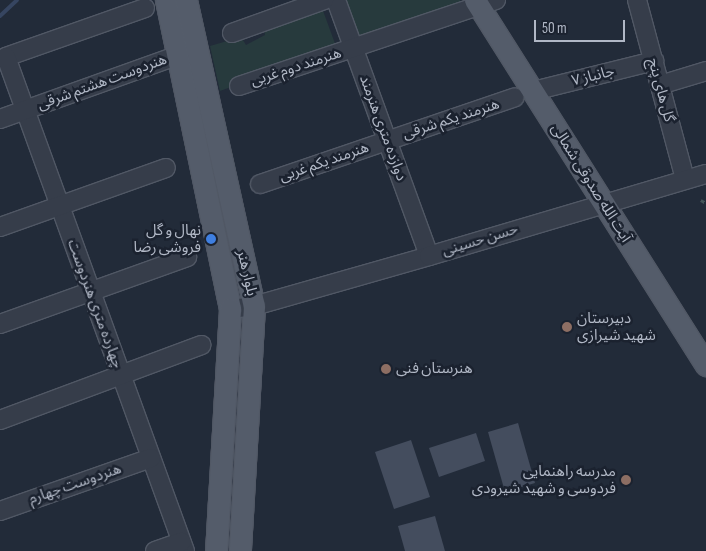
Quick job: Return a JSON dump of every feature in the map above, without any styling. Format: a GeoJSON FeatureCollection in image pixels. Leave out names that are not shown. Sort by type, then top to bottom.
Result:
{"type":"FeatureCollection","features":[{"type":"Feature","properties":{"kind":"main road","name":"بلوار هنر"},"geometry":{"type":"LineString","coordinates":[[166,0],[230,309],[216,551]]}},
{"type":"Feature","properties":{"kind":"main road","name":"بلوار هنر"},"geometry":{"type":"LineString","coordinates":[[186,0],[254,306],[240,551]]}},
{"type":"Feature","properties":{"kind":"main road","name":"آیت الله صدوقی شمالی"},"geometry":{"type":"LineString","coordinates":[[483,1],[524,94],[603,202],[706,365]]}},
{"type":"Feature","properties":{"kind":"street"},"geometry":{"type":"LineString","coordinates":[[232,33],[324,0]]}},
{"type":"Feature","properties":{"kind":"street","name":"دوازده متری هنرمند"},"geometry":{"type":"LineString","coordinates":[[336,0],[429,256]]}},
{"type":"Feature","properties":{"kind":"street","name":"گل های پنج"},"geometry":{"type":"LineString","coordinates":[[637,0],[685,179]]}},
{"type":"Feature","properties":{"kind":"street","name":"هنرمند دوم غربی"},"geometry":{"type":"LineString","coordinates":[[239,86],[354,49],[483,1]]}},
{"type":"Feature","properties":{"kind":"street","name":"چهارده متری هنردوست"},"geometry":{"type":"LineString","coordinates":[[145,8],[6,57],[183,546]]}},
{"type":"Feature","properties":{"kind":"street","name":"هنردوست هشتم شرقی"},"geometry":{"type":"LineString","coordinates":[[0,119],[178,55]]}},
{"type":"Feature","properties":{"kind":"street","name":"جانباز ۷"},"geometry":{"type":"LineString","coordinates":[[524,94],[654,61]]}},
{"type":"Feature","properties":{"kind":"street"},"geometry":{"type":"LineString","coordinates":[[660,85],[706,71]]}},
{"type":"Feature","properties":{"kind":"street","name":"هنرمند یکم شرقی"},"geometry":{"type":"LineString","coordinates":[[387,140],[524,94]]}},
{"type":"Feature","properties":{"kind":"street","name":"هنرمند یکم غربی"},"geometry":{"type":"LineString","coordinates":[[260,184],[387,140]]}},
{"type":"Feature","properties":{"kind":"street"},"geometry":{"type":"LineString","coordinates":[[0,227],[166,168]]}},
{"type":"Feature","properties":{"kind":"street","name":"حسن حسینی"},"geometry":{"type":"LineString","coordinates":[[230,309],[254,306],[429,256],[603,202],[706,174]]}},
{"type":"Feature","properties":{"kind":"street"},"geometry":{"type":"LineString","coordinates":[[0,324],[186,257]]}},
{"type":"Feature","properties":{"kind":"street"},"geometry":{"type":"LineString","coordinates":[[0,420],[202,345]]}},
{"type":"Feature","properties":{"kind":"street","name":"هنردوست چهارم"},"geometry":{"type":"LineString","coordinates":[[0,511],[151,458]]}},
{"type":"Feature","properties":{"kind":"street"},"geometry":{"type":"LineString","coordinates":[[154,551],[183,546]]}},
{"type":"Feature","properties":{"kind":"path"},"geometry":{"type":"LineString","coordinates":[[701,200],[706,203]]}},
{"type":"Feature","properties":{"kind":"shaded area"},"geometry":{"type":"Polygon","coordinates":[[[344,0],[460,0],[463,4],[357,42],[344,0]]]}},
{"type":"Feature","properties":{"kind":"shaded area"},"geometry":{"type":"Polygon","coordinates":[[[322,8],[337,49],[220,91],[210,46],[241,37],[246,45],[265,35],[264,28],[322,8]]]}},
{"type":"Feature","properties":{"kind":"building"},"geometry":{"type":"Polygon","coordinates":[[[518,423],[535,483],[505,492],[488,432],[518,423]]]}},
{"type":"Feature","properties":{"kind":"building"},"geometry":{"type":"Polygon","coordinates":[[[476,433],[485,461],[439,477],[429,448],[476,433]]]}},
{"type":"Feature","properties":{"kind":"building"},"geometry":{"type":"Polygon","coordinates":[[[411,440],[430,497],[394,509],[375,452],[411,440]]]}},
{"type":"Feature","properties":{"kind":"building"},"geometry":{"type":"Polygon","coordinates":[[[435,516],[445,551],[405,551],[398,526],[435,516]]]}},
{"type":"Feature","properties":{"kind":"waterway"},"geometry":{"type":"LineString","coordinates":[[0,16],[17,0]]}},
{"type":"Feature","properties":{"kind":"place","name":"نهال و گل فروشی رضا"},"geometry":{"type":"Point","coordinates":[211,239]}},
{"type":"Feature","properties":{"kind":"place","name":"دبیرستان شهید شیرازی"},"geometry":{"type":"Point","coordinates":[567,327]}},
{"type":"Feature","properties":{"kind":"place","name":"هنرستان فنی"},"geometry":{"type":"Point","coordinates":[386,369]}},
{"type":"Feature","properties":{"kind":"place","name":"مدرسه راهنمایی فردوسی و شهید شیرودی"},"geometry":{"type":"Point","coordinates":[626,480]}}]}
